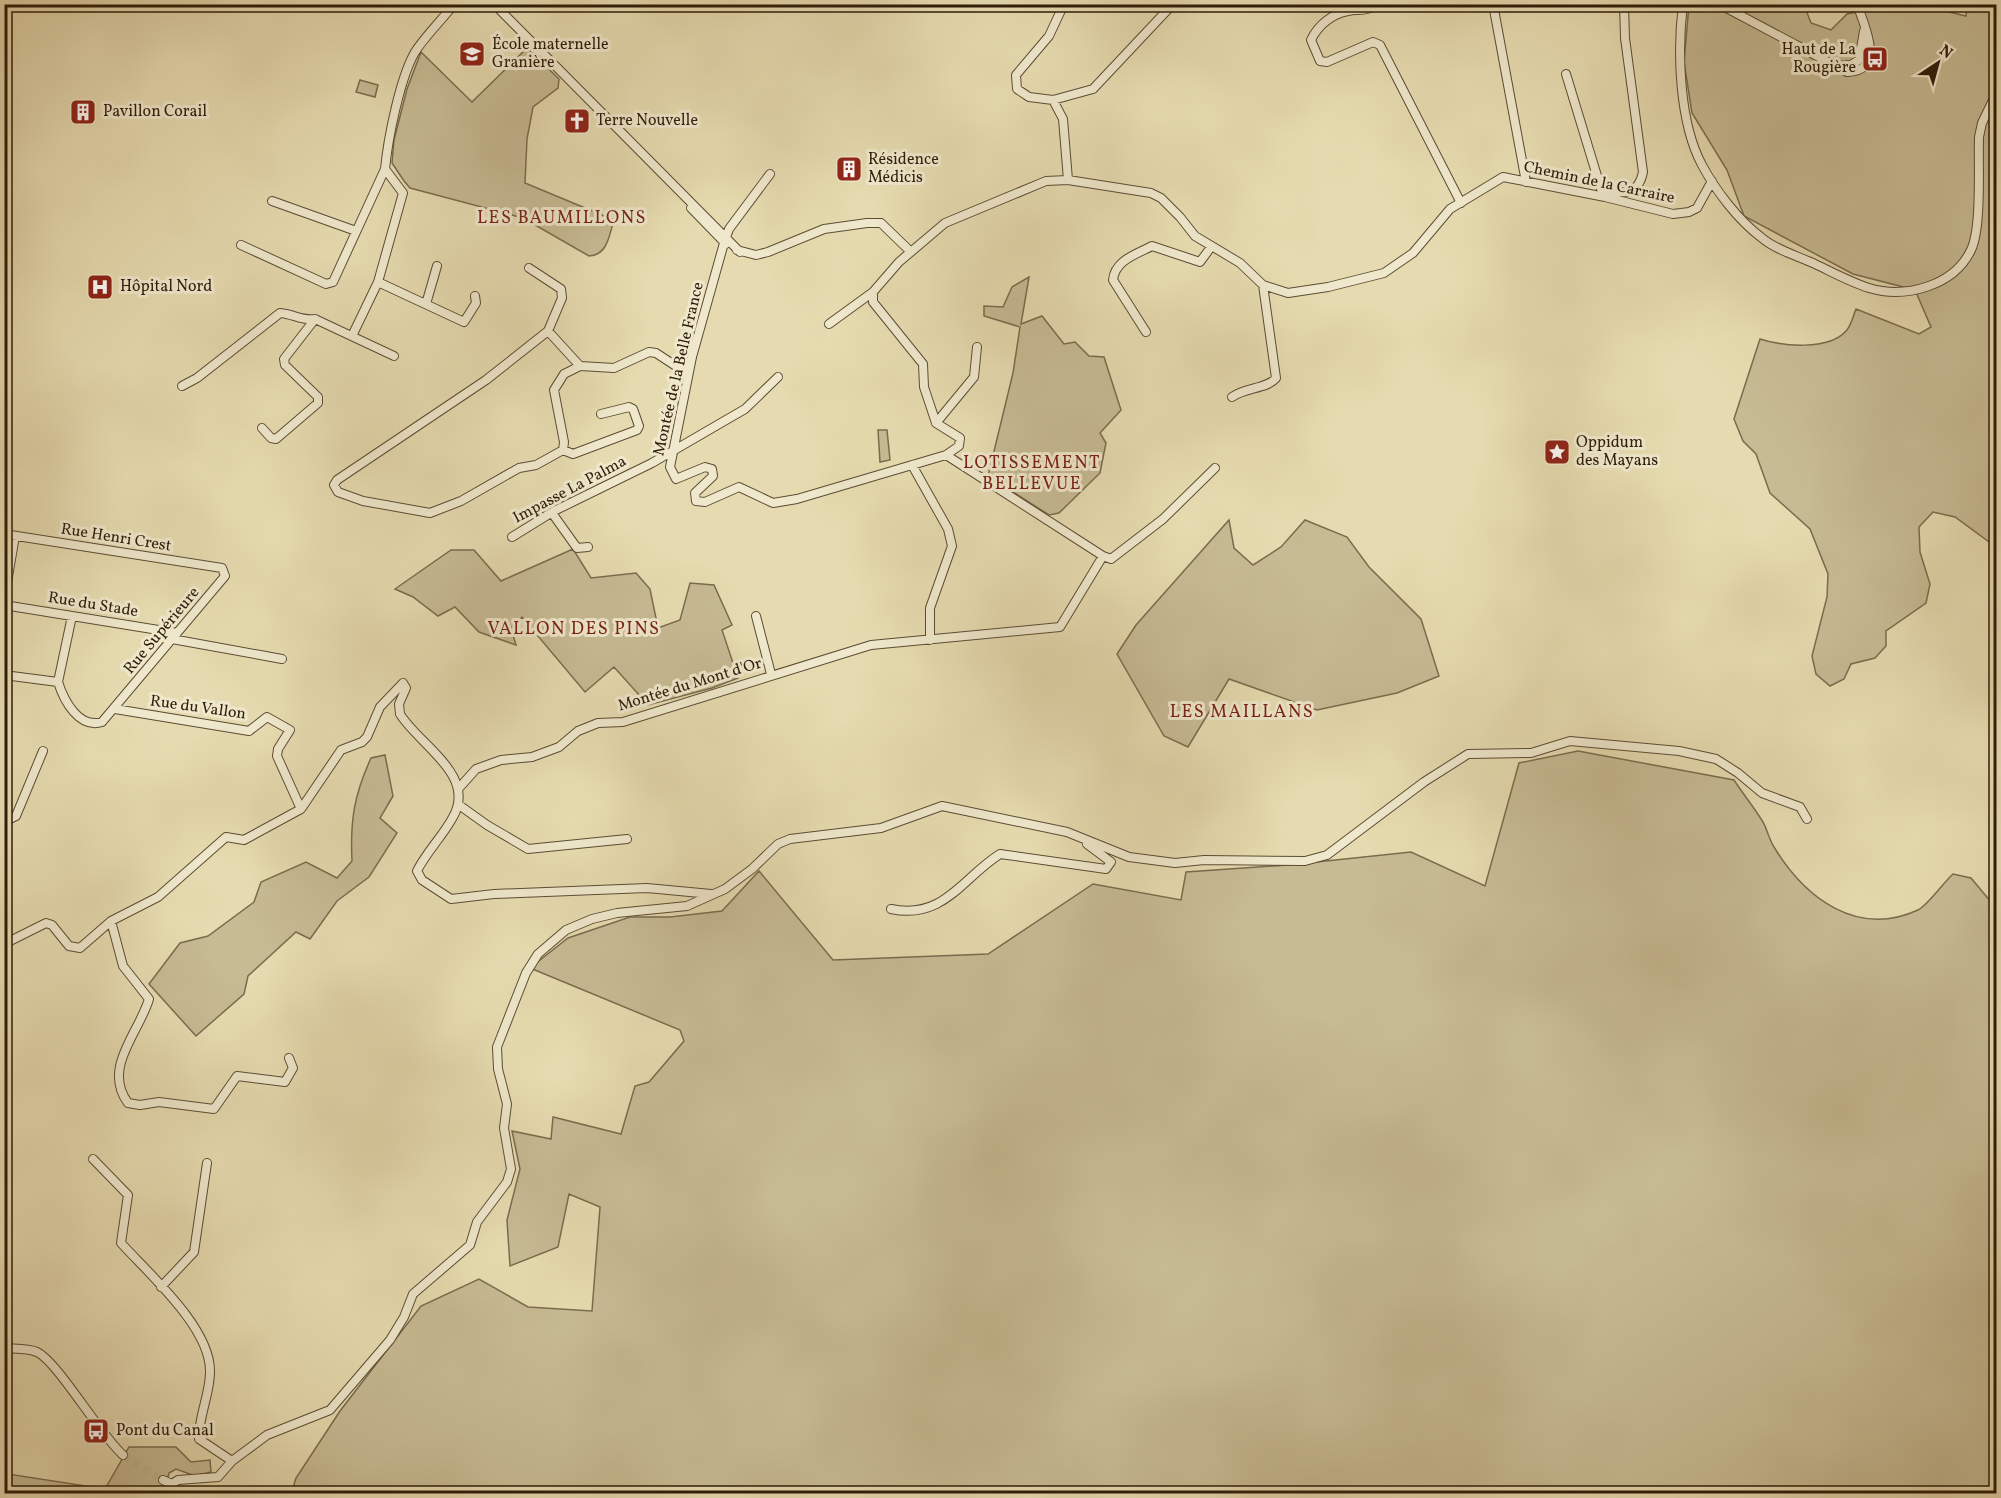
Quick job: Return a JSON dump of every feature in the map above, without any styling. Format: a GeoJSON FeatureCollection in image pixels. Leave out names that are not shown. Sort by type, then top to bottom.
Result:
{"type":"FeatureCollection","features":[{"type":"Feature","properties":{"kind":"street"},"geometry":{"type":"LineString","coordinates":[[241,244],[326,284],[333,282],[385,169],[387,148],[409,63],[417,49],[454,4]]}},
{"type":"Feature","properties":{"kind":"street"},"geometry":{"type":"LineString","coordinates":[[494,4],[725,240],[740,252],[756,255],[824,229],[867,223],[881,224],[911,252]]}},
{"type":"Feature","properties":{"kind":"street"},"geometry":{"type":"LineString","coordinates":[[1064,4],[1049,36],[1016,75],[1017,89],[1029,97],[1053,100],[1093,89],[1173,4]]}},
{"type":"Feature","properties":{"kind":"street"},"geometry":{"type":"LineString","coordinates":[[1376,4],[1370,10],[1347,11],[1326,20],[1316,28],[1311,40],[1320,61],[1327,62],[1373,42],[1380,45],[1461,203]]}},
{"type":"Feature","properties":{"kind":"street"},"geometry":{"type":"LineString","coordinates":[[1493,4],[1526,182]]}},
{"type":"Feature","properties":{"kind":"street"},"geometry":{"type":"LineString","coordinates":[[1624,4],[1624,38],[1643,172],[1641,182],[1630,203]]}},
{"type":"Feature","properties":{"kind":"street"},"geometry":{"type":"LineString","coordinates":[[1683,4],[1679,38],[1682,85],[1692,140],[1712,182],[1728,203],[1763,240],[1868,287],[1896,291],[1925,287],[1946,279],[1963,263],[1971,249],[1975,234],[1979,137],[1982,123],[1996,94]]}},
{"type":"Feature","properties":{"kind":"street"},"geometry":{"type":"LineString","coordinates":[[1719,4],[1832,65],[1847,66],[1859,60],[1863,48],[1864,27],[1857,4]]}},
{"type":"Feature","properties":{"kind":"street"},"geometry":{"type":"LineString","coordinates":[[1566,74],[1601,189],[1622,194],[1635,190]]}},
{"type":"Feature","properties":{"kind":"street"},"geometry":{"type":"LineString","coordinates":[[1053,100],[1063,119],[1068,180]]}},
{"type":"Feature","properties":{"kind":"street"},"geometry":{"type":"LineString","coordinates":[[352,336],[378,282],[403,193],[385,169]]}},
{"type":"Feature","properties":{"kind":"street","name":"Montée de la Belle France"},"geometry":{"type":"LineString","coordinates":[[770,174],[725,240],[692,357],[672,450],[670,472],[676,479],[705,467],[714,473],[695,493],[694,497],[699,503],[739,487],[773,503],[797,499],[946,455]]}},
{"type":"Feature","properties":{"kind":"street","name":"Chemin de la Carraire"},"geometry":{"type":"LineString","coordinates":[[829,324],[873,292],[911,252],[945,223],[1046,181],[1068,180],[1151,193],[1167,205],[1195,236],[1240,263],[1263,285],[1288,293],[1328,288],[1384,273],[1413,253],[1442,216],[1503,177],[1673,214],[1689,212],[1697,208],[1712,182]]}},
{"type":"Feature","properties":{"kind":"street"},"geometry":{"type":"LineString","coordinates":[[272,201],[356,231]]}},
{"type":"Feature","properties":{"kind":"street"},"geometry":{"type":"LineString","coordinates":[[1146,332],[1113,280],[1114,271],[1120,263],[1152,246],[1200,262],[1211,246]]}},
{"type":"Feature","properties":{"kind":"street"},"geometry":{"type":"LineString","coordinates":[[426,304],[437,266]]}},
{"type":"Feature","properties":{"kind":"street"},"geometry":{"type":"LineString","coordinates":[[529,268],[561,289],[562,298],[548,331],[486,380],[337,480],[334,485],[338,492],[363,501],[430,513],[461,501],[519,468],[536,465],[563,450]]}},
{"type":"Feature","properties":{"kind":"street"},"geometry":{"type":"LineString","coordinates":[[378,282],[464,322],[476,303],[475,296]]}},
{"type":"Feature","properties":{"kind":"street"},"geometry":{"type":"LineString","coordinates":[[1232,397],[1243,389],[1271,384],[1276,378],[1263,285]]}},
{"type":"Feature","properties":{"kind":"street"},"geometry":{"type":"LineString","coordinates":[[873,292],[873,302],[923,364],[924,387],[936,423],[960,438],[959,446],[946,455],[1103,556],[1111,559],[1116,556],[1163,519],[1215,468]]}},
{"type":"Feature","properties":{"kind":"street"},"geometry":{"type":"LineString","coordinates":[[182,386],[197,378],[280,313],[304,320],[315,319],[394,356]]}},
{"type":"Feature","properties":{"kind":"street"},"geometry":{"type":"LineString","coordinates":[[262,428],[271,438],[276,439],[318,403],[318,397],[285,365],[284,359],[315,319]]}},
{"type":"Feature","properties":{"kind":"street"},"geometry":{"type":"LineString","coordinates":[[548,331],[580,366]]}},
{"type":"Feature","properties":{"kind":"street"},"geometry":{"type":"LineString","coordinates":[[936,423],[974,377],[977,347]]}},
{"type":"Feature","properties":{"kind":"street"},"geometry":{"type":"LineString","coordinates":[[563,450],[564,442],[554,390],[564,374],[580,366],[614,368],[649,352],[656,353],[688,374]]}},
{"type":"Feature","properties":{"kind":"street"},"geometry":{"type":"LineString","coordinates":[[673,363],[692,357]]}},
{"type":"Feature","properties":{"kind":"street","name":"Impasse La Palma"},"geometry":{"type":"LineString","coordinates":[[512,537],[745,409],[778,377]]}},
{"type":"Feature","properties":{"kind":"street"},"geometry":{"type":"LineString","coordinates":[[563,450],[573,454],[637,430],[636,417],[629,407],[601,414]]}},
{"type":"Feature","properties":{"kind":"street"},"geometry":{"type":"LineString","coordinates":[[912,465],[948,529],[952,546],[930,608],[930,640]]}},
{"type":"Feature","properties":{"kind":"street"},"geometry":{"type":"LineString","coordinates":[[552,513],[578,548],[588,547]]}},
{"type":"Feature","properties":{"kind":"street","name":"Rue Henri Crest"},"geometry":{"type":"LineString","coordinates":[[4,534],[222,568]]}},
{"type":"Feature","properties":{"kind":"street"},"geometry":{"type":"LineString","coordinates":[[4,600],[15,536]]}},
{"type":"Feature","properties":{"kind":"street","name":"Montée du Mont d'Or"},"geometry":{"type":"LineString","coordinates":[[459,788],[476,768],[501,760],[532,757],[559,747],[578,731],[598,723],[623,722],[771,674],[871,645],[1060,627],[1103,556]]}},
{"type":"Feature","properties":{"kind":"street","name":"Rue Supérieure"},"geometry":{"type":"LineString","coordinates":[[115,709],[225,576],[222,568]]}},
{"type":"Feature","properties":{"kind":"street","name":"Rue du Stade"},"geometry":{"type":"LineString","coordinates":[[4,605],[175,636],[282,659]]}},
{"type":"Feature","properties":{"kind":"street"},"geometry":{"type":"LineString","coordinates":[[72,616],[58,682],[66,703],[84,721],[96,724],[102,722],[115,709]]}},
{"type":"Feature","properties":{"kind":"street"},"geometry":{"type":"LineString","coordinates":[[756,616],[771,674]]}},
{"type":"Feature","properties":{"kind":"street"},"geometry":{"type":"LineString","coordinates":[[4,675],[58,682]]}},
{"type":"Feature","properties":{"kind":"street"},"geometry":{"type":"LineString","coordinates":[[4,944],[46,923],[52,925],[75,949],[111,921],[158,897],[226,837],[244,840],[301,809],[341,750],[367,737],[380,707],[403,683],[406,688],[399,704],[400,714],[446,765],[459,788],[459,805],[417,871],[422,880],[451,899],[495,894],[626,888],[714,894]]}},
{"type":"Feature","properties":{"kind":"street","name":"Rue du Vallon"},"geometry":{"type":"LineString","coordinates":[[115,709],[244,730],[252,729],[267,717],[282,725],[290,730],[290,733],[278,749],[277,756],[301,809]]}},
{"type":"Feature","properties":{"kind":"street"},"geometry":{"type":"LineString","coordinates":[[172,1484],[178,1480],[218,1477],[232,1461],[267,1435],[330,1410],[390,1340],[404,1317],[413,1294],[470,1245],[477,1222],[507,1182],[510,1169],[504,1128],[507,1104],[498,1069],[497,1047],[522,983],[538,954],[566,930],[617,913],[687,906],[725,890],[752,869],[778,844],[790,839],[881,828],[942,806],[1055,830],[1129,857],[1175,863],[1204,860],[1305,861],[1328,855],[1424,782],[1468,754],[1531,753],[1570,741],[1679,751],[1716,759],[1738,773],[1762,793],[1800,807],[1807,819]]}},
{"type":"Feature","properties":{"kind":"street"},"geometry":{"type":"LineString","coordinates":[[4,822],[16,816],[43,751]]}},
{"type":"Feature","properties":{"kind":"street"},"geometry":{"type":"LineString","coordinates":[[459,805],[487,825],[528,849],[627,838]]}},
{"type":"Feature","properties":{"kind":"street"},"geometry":{"type":"LineString","coordinates":[[891,909],[906,912],[935,906],[1000,854],[1106,869],[1111,862],[1091,846],[1055,830]]}},
{"type":"Feature","properties":{"kind":"street"},"geometry":{"type":"LineString","coordinates":[[111,921],[123,966],[149,999],[118,1067],[120,1093],[128,1103],[140,1105],[159,1102],[214,1109],[237,1076],[285,1082],[293,1068],[290,1058]]}},
{"type":"Feature","properties":{"kind":"street"},"geometry":{"type":"LineString","coordinates":[[93,1159],[128,1195],[121,1243],[196,1326],[207,1347],[211,1369],[209,1392],[198,1430],[199,1439],[232,1461]]}},
{"type":"Feature","properties":{"kind":"street"},"geometry":{"type":"LineString","coordinates":[[161,1287],[194,1252],[207,1163]]}},
{"type":"Feature","properties":{"kind":"street"},"geometry":{"type":"LineString","coordinates":[[4,1348],[31,1350],[44,1357],[96,1425],[123,1455]]}},
{"type":"Feature","properties":{"kind":"street"},"geometry":{"type":"LineString","coordinates":[[163,1480],[172,1484]]}},
{"type":"Feature","properties":{"kind":"street"},"geometry":{"type":"LineString","coordinates":[[172,1484],[172,1494]]}},
{"type":"Feature","properties":{"kind":"shaded area"},"geometry":{"type":"Polygon","coordinates":[[[1689,5],[1804,5],[1811,23],[1831,30],[1847,14],[1890,5],[1920,5],[1966,16],[1967,5],[1996,5],[1996,391],[1991,396],[1996,412],[1996,547],[1955,517],[1933,512],[1919,527],[1920,552],[1930,584],[1926,603],[1886,631],[1886,646],[1875,658],[1851,664],[1844,679],[1830,686],[1816,674],[1812,656],[1827,597],[1828,574],[1810,529],[1770,493],[1756,454],[1743,441],[1734,419],[1760,339],[1792,345],[1828,342],[1846,331],[1856,309],[1919,334],[1931,327],[1915,290],[1853,274],[1744,216],[1727,170],[1692,113],[1684,62],[1689,5]]]}},
{"type":"Feature","properties":{"kind":"shaded area"},"geometry":{"type":"Polygon","coordinates":[[[527,48],[559,79],[558,88],[533,107],[527,139],[525,183],[614,220],[607,243],[595,255],[589,256],[523,218],[410,188],[392,163],[394,140],[407,89],[421,52],[472,102],[527,48]]]}},
{"type":"Feature","properties":{"kind":"shaded area"},"geometry":{"type":"Polygon","coordinates":[[[360,80],[378,85],[375,97],[356,92],[360,80]]]}},
{"type":"Feature","properties":{"kind":"shaded area"},"geometry":{"type":"Polygon","coordinates":[[[1029,277],[1021,324],[1042,316],[1064,344],[1075,342],[1089,356],[1104,357],[1121,410],[1100,433],[1106,443],[1100,473],[1059,513],[1049,515],[988,476],[1013,373],[1020,327],[984,316],[984,306],[1003,307],[1012,287],[1029,277]]]}},
{"type":"Feature","properties":{"kind":"shaded area"},"geometry":{"type":"Polygon","coordinates":[[[878,430],[887,430],[890,460],[880,462],[878,430]]]}},
{"type":"Feature","properties":{"kind":"shaded area"},"geometry":{"type":"Polygon","coordinates":[[[1229,520],[1234,548],[1253,565],[1281,547],[1305,520],[1347,537],[1369,567],[1421,619],[1439,676],[1397,693],[1317,710],[1229,679],[1188,747],[1164,736],[1117,654],[1136,625],[1229,520]]]}},
{"type":"Feature","properties":{"kind":"shaded area"},"geometry":{"type":"Polygon","coordinates":[[[573,549],[591,578],[636,573],[650,589],[658,628],[680,620],[690,583],[714,585],[732,625],[722,630],[738,678],[712,688],[648,705],[614,667],[585,692],[522,617],[511,628],[516,645],[479,632],[455,607],[438,616],[413,597],[395,589],[451,550],[474,550],[501,581],[573,549]]]}},
{"type":"Feature","properties":{"kind":"shaded area"},"geometry":{"type":"Polygon","coordinates":[[[1578,751],[1734,780],[1763,822],[1774,847],[1801,882],[1817,897],[1854,916],[1874,919],[1896,917],[1918,910],[1953,874],[1971,878],[1996,908],[1996,1493],[291,1494],[296,1478],[340,1411],[421,1306],[479,1279],[528,1307],[592,1311],[600,1207],[569,1194],[558,1247],[510,1266],[507,1220],[520,1169],[512,1131],[551,1139],[553,1117],[621,1134],[635,1086],[649,1082],[684,1041],[680,1030],[530,968],[568,938],[630,917],[670,917],[722,911],[759,871],[833,960],[988,954],[1093,884],[1181,900],[1186,872],[1288,865],[1411,852],[1485,886],[1519,763],[1578,751]]]}},
{"type":"Feature","properties":{"kind":"shaded area"},"geometry":{"type":"Polygon","coordinates":[[[385,755],[393,796],[380,818],[397,833],[369,877],[337,901],[310,939],[296,932],[248,976],[244,994],[196,1036],[149,984],[180,943],[208,936],[254,902],[261,882],[306,862],[337,878],[352,861],[354,808],[365,771],[371,758],[385,755]]]}},
{"type":"Feature","properties":{"kind":"shaded area"},"geometry":{"type":"Polygon","coordinates":[[[129,1447],[176,1447],[191,1462],[210,1460],[211,1472],[195,1476],[176,1469],[169,1473],[164,1493],[5,1493],[8,1474],[105,1489],[129,1447]]]}},
{"type":"Feature","properties":{"kind":"tunnel"},"geometry":{"type":"LineString","coordinates":[[123,1455],[163,1480]]}},
{"type":"Feature","properties":{"kind":"place","name":"École maternelle Granière"},"geometry":{"type":"Point","coordinates":[472,54]}},
{"type":"Feature","properties":{"kind":"place","name":"Haut de La Rougière"},"geometry":{"type":"Point","coordinates":[1875,59]}},
{"type":"Feature","properties":{"kind":"place","name":"Pavillon Corail"},"geometry":{"type":"Point","coordinates":[83,112]}},
{"type":"Feature","properties":{"kind":"place","name":"Terre Nouvelle"},"geometry":{"type":"Point","coordinates":[577,121]}},
{"type":"Feature","properties":{"kind":"place","name":"Résidence Médicis"},"geometry":{"type":"Point","coordinates":[849,169]}},
{"type":"Feature","properties":{"kind":"place","name":"Hôpital Nord"},"geometry":{"type":"Point","coordinates":[100,287]}},
{"type":"Feature","properties":{"kind":"place","name":"Oppidum des Mayans"},"geometry":{"type":"Point","coordinates":[1557,452]}},
{"type":"Feature","properties":{"kind":"place","name":"Pont du Canal"},"geometry":{"type":"Point","coordinates":[96,1431]}},
{"type":"Feature","properties":{"kind":"district","name":"LES BAUMILLONS"},"geometry":{"type":"Point","coordinates":[562,218]}},
{"type":"Feature","properties":{"kind":"district","name":"LOTISSEMENT BELLEVUE"},"geometry":{"type":"Point","coordinates":[1032,473]}},
{"type":"Feature","properties":{"kind":"district","name":"VALLON DES PINS"},"geometry":{"type":"Point","coordinates":[574,629]}},
{"type":"Feature","properties":{"kind":"district","name":"LES MAILLANS"},"geometry":{"type":"Point","coordinates":[1242,712]}}]}
